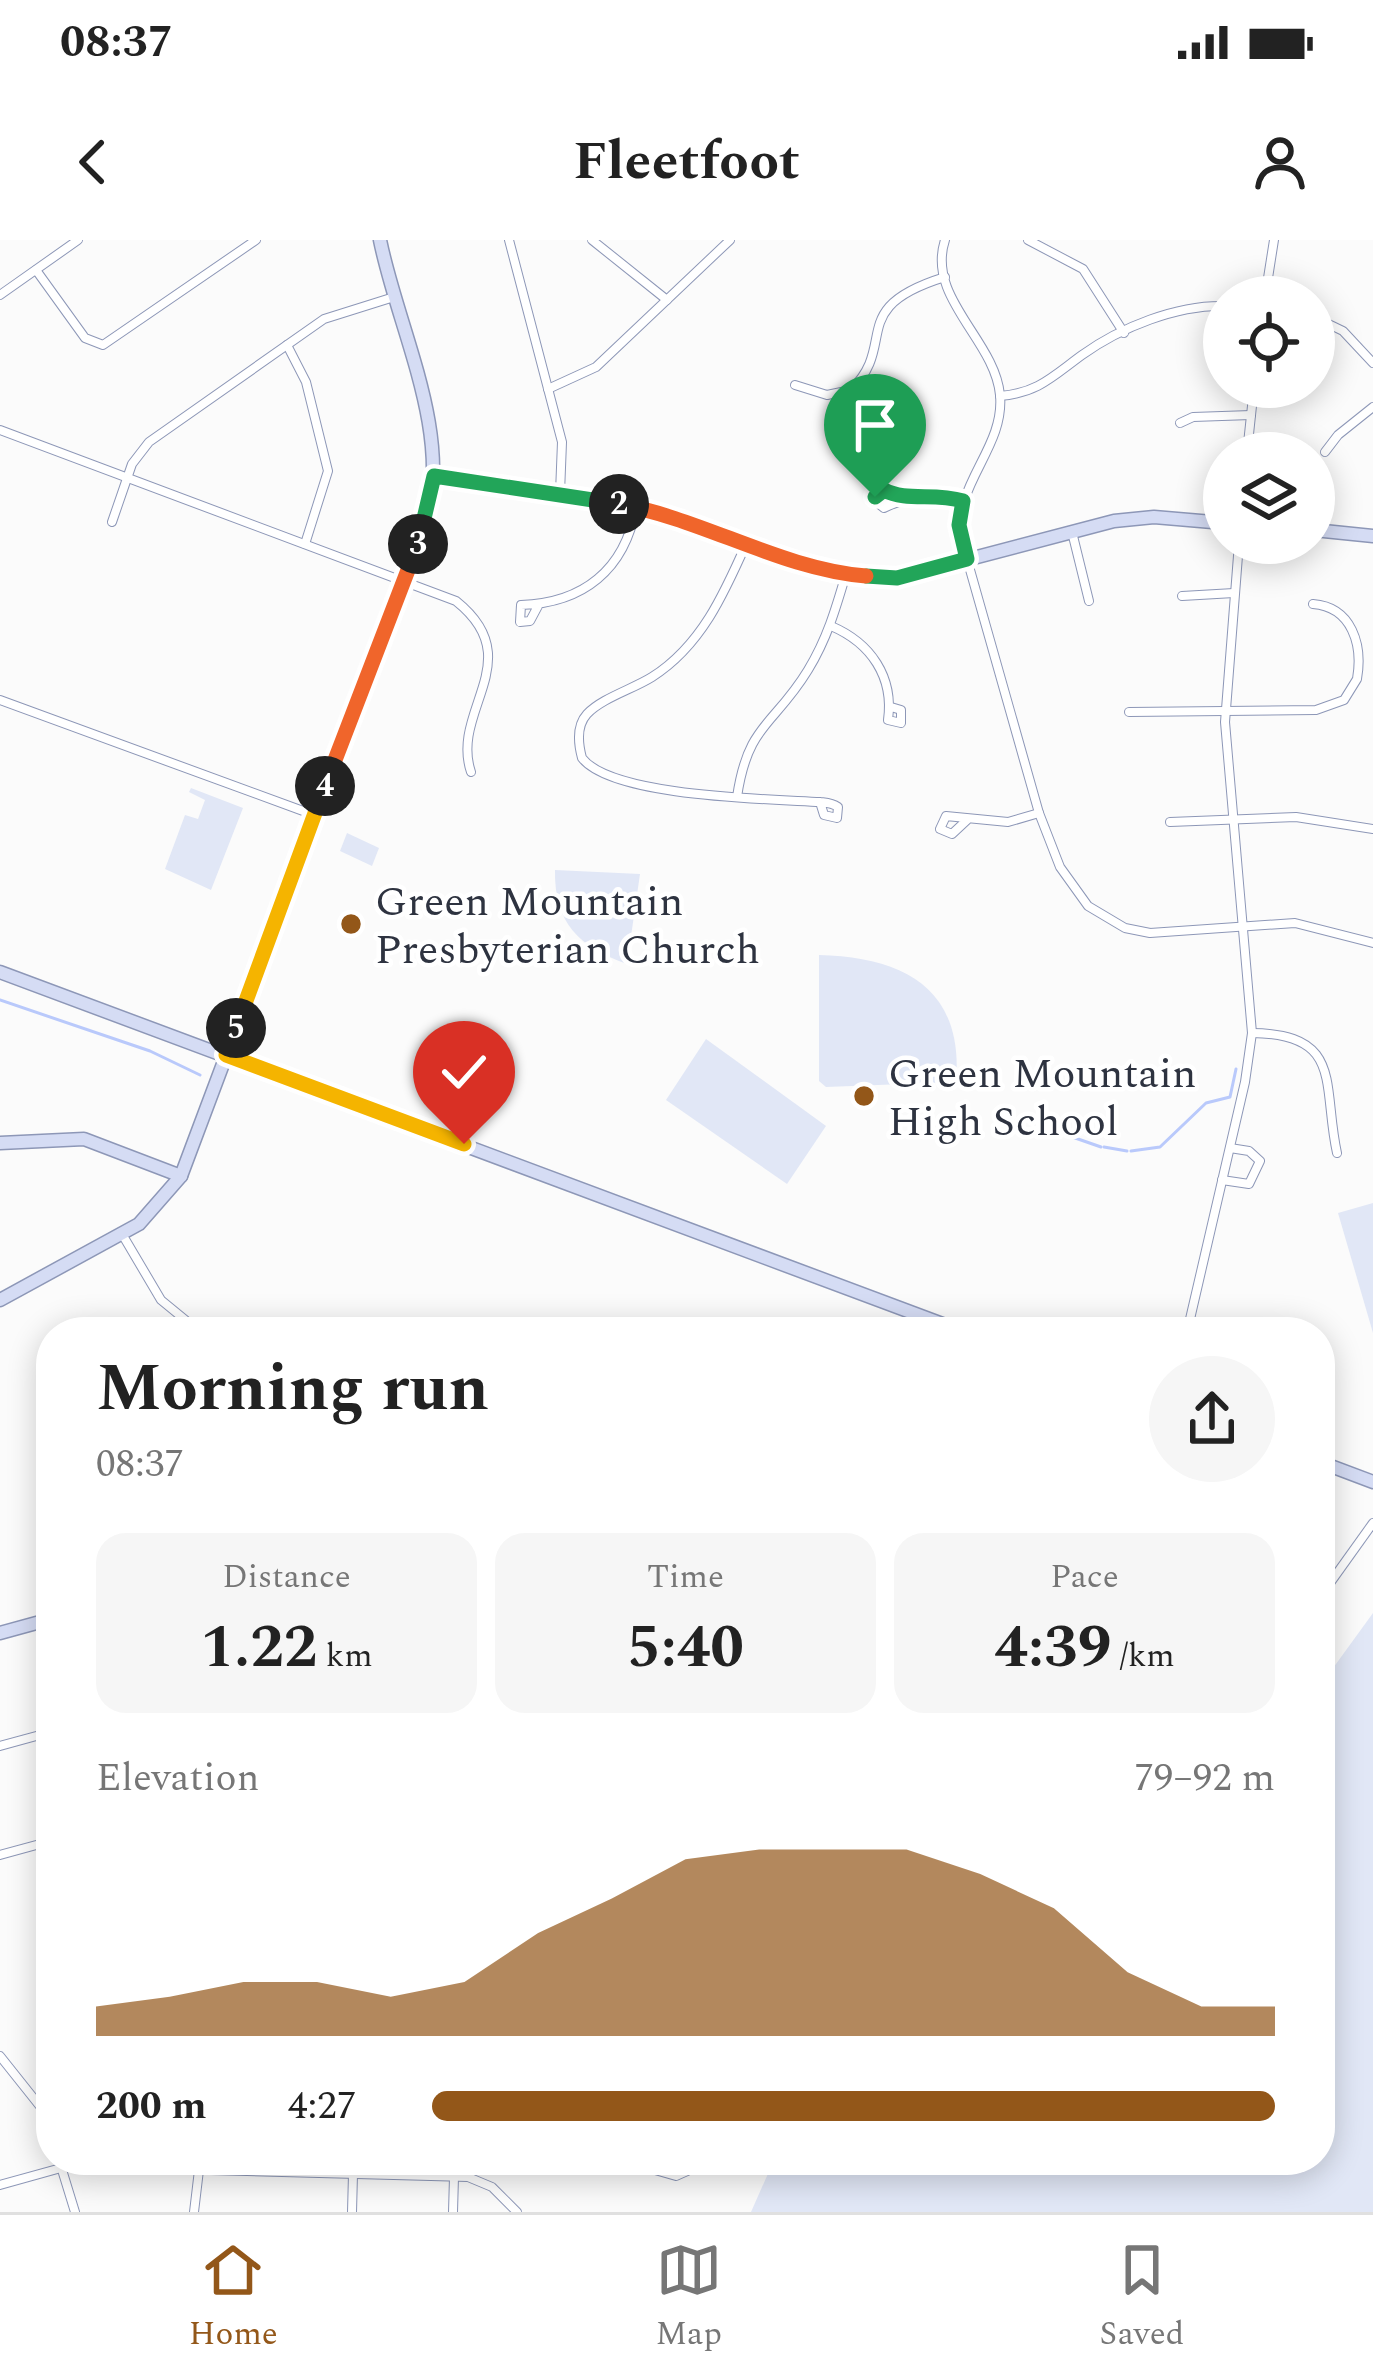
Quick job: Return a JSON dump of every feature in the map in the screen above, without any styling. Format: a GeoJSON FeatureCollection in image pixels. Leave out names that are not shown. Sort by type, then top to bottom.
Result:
{"type":"FeatureCollection","features":[{"type":"Feature","properties":{"kind":"street"},"geometry":{"type":"LineString","coordinates":[[56,240],[63,250]]}},
{"type":"Feature","properties":{"kind":"street"},"geometry":{"type":"LineString","coordinates":[[0,295],[78,240]]}},
{"type":"Feature","properties":{"kind":"street"},"geometry":{"type":"LineString","coordinates":[[36,270],[85,338],[103,344],[256,240]]}},
{"type":"Feature","properties":{"kind":"street"},"geometry":{"type":"LineString","coordinates":[[0,1300],[147,1218],[181,1176],[427,520],[434,476],[428,425],[380,240]]}},
{"type":"Feature","properties":{"kind":"street"},"geometry":{"type":"LineString","coordinates":[[509,240],[565,459],[560,493]]}},
{"type":"Feature","properties":{"kind":"street"},"geometry":{"type":"LineString","coordinates":[[592,240],[667,300]]}},
{"type":"Feature","properties":{"kind":"street"},"geometry":{"type":"LineString","coordinates":[[548,389],[590,372],[730,240]]}},
{"type":"Feature","properties":{"kind":"street"},"geometry":{"type":"LineString","coordinates":[[945,240],[945,277],[955,305],[988,352],[1000,396],[995,433],[963,501],[959,525],[1040,813],[1072,888],[1107,919],[1150,933],[1306,925],[1373,943]]}},
{"type":"Feature","properties":{"kind":"street"},"geometry":{"type":"LineString","coordinates":[[1028,240],[1083,269],[1124,333]]}},
{"type":"Feature","properties":{"kind":"street"},"geometry":{"type":"LineString","coordinates":[[1268,276],[1274,240]]}},
{"type":"Feature","properties":{"kind":"street"},"geometry":{"type":"LineString","coordinates":[[795,386],[827,395],[851,390],[864,373],[887,307],[912,288],[945,277]]}},
{"type":"Feature","properties":{"kind":"street"},"geometry":{"type":"LineString","coordinates":[[112,522],[128,477],[149,442],[332,315],[394,296]]}},
{"type":"Feature","properties":{"kind":"street"},"geometry":{"type":"LineString","coordinates":[[1000,396],[1040,388],[1124,333],[1170,314],[1203,310]]}},
{"type":"Feature","properties":{"kind":"street"},"geometry":{"type":"LineString","coordinates":[[1335,327],[1373,363]]}},
{"type":"Feature","properties":{"kind":"street"},"geometry":{"type":"LineString","coordinates":[[287,344],[306,382],[328,471],[304,544]]}},
{"type":"Feature","properties":{"kind":"street"},"geometry":{"type":"LineString","coordinates":[[1335,438],[1373,407]]}},
{"type":"Feature","properties":{"kind":"street"},"geometry":{"type":"LineString","coordinates":[[1249,432],[1252,408]]}},
{"type":"Feature","properties":{"kind":"street"},"geometry":{"type":"LineString","coordinates":[[1180,423],[1193,417],[1251,415]]}},
{"type":"Feature","properties":{"kind":"street"},"geometry":{"type":"LineString","coordinates":[[0,430],[456,601],[485,637],[490,659],[469,745],[471,772]]}},
{"type":"Feature","properties":{"kind":"street"},"geometry":{"type":"LineString","coordinates":[[434,476],[637,507],[845,574],[897,578],[1134,518],[1203,522]]}},
{"type":"Feature","properties":{"kind":"street"},"geometry":{"type":"LineString","coordinates":[[896,499],[938,496],[963,501]]}},
{"type":"Feature","properties":{"kind":"street"},"geometry":{"type":"LineString","coordinates":[[538,606],[580,593],[609,572],[624,552],[637,507]]}},
{"type":"Feature","properties":{"kind":"street"},"geometry":{"type":"LineString","coordinates":[[1071,531],[1089,601]]}},
{"type":"Feature","properties":{"kind":"street"},"geometry":{"type":"LineString","coordinates":[[1335,532],[1373,536]]}},
{"type":"Feature","properties":{"kind":"street"},"geometry":{"type":"LineString","coordinates":[[748,541],[728,586],[692,643],[665,668],[589,712],[578,735],[582,758],[596,773],[737,797],[820,802]]}},
{"type":"Feature","properties":{"kind":"street"},"geometry":{"type":"LineString","coordinates":[[1190,1317],[1252,1033],[1225,712],[1237,564]]}},
{"type":"Feature","properties":{"kind":"street"},"geometry":{"type":"LineString","coordinates":[[737,797],[750,741],[807,672],[831,626],[845,574]]}},
{"type":"Feature","properties":{"kind":"street"},"geometry":{"type":"LineString","coordinates":[[1182,596],[1234,593]]}},
{"type":"Feature","properties":{"kind":"street"},"geometry":{"type":"LineString","coordinates":[[1129,712],[1324,710],[1350,694],[1359,664],[1352,628],[1333,608],[1313,604]]}},
{"type":"Feature","properties":{"kind":"street"},"geometry":{"type":"LineString","coordinates":[[831,626],[862,639],[874,656],[891,706]]}},
{"type":"Feature","properties":{"kind":"street"},"geometry":{"type":"LineString","coordinates":[[0,700],[314,815]]}},
{"type":"Feature","properties":{"kind":"street"},"geometry":{"type":"LineString","coordinates":[[967,820],[1008,822],[1040,813]]}},
{"type":"Feature","properties":{"kind":"street"},"geometry":{"type":"LineString","coordinates":[[1170,822],[1316,818],[1373,829]]}},
{"type":"Feature","properties":{"kind":"street"},"geometry":{"type":"LineString","coordinates":[[0,972],[908,1317]]}},
{"type":"Feature","properties":{"kind":"street"},"geometry":{"type":"LineString","coordinates":[[1252,1033],[1290,1035],[1316,1044],[1330,1090],[1337,1153]]}},
{"type":"Feature","properties":{"kind":"street"},"geometry":{"type":"LineString","coordinates":[[0,1143],[84,1138],[181,1176]]}},
{"type":"Feature","properties":{"kind":"street"},"geometry":{"type":"LineString","coordinates":[[1222,1180],[1249,1184],[1257,1177],[1256,1154],[1230,1148]]}},
{"type":"Feature","properties":{"kind":"street"},"geometry":{"type":"LineString","coordinates":[[122,1234],[160,1300],[181,1317]]}},
{"type":"Feature","properties":{"kind":"street"},"geometry":{"type":"LineString","coordinates":[[1335,1468],[1373,1482]]}},
{"type":"Feature","properties":{"kind":"street"},"geometry":{"type":"LineString","coordinates":[[1335,1576],[1373,1523]]}},
{"type":"Feature","properties":{"kind":"street"},"geometry":{"type":"LineString","coordinates":[[0,1633],[36,1623]]}},
{"type":"Feature","properties":{"kind":"street"},"geometry":{"type":"LineString","coordinates":[[0,1746],[36,1736]]}},
{"type":"Feature","properties":{"kind":"street"},"geometry":{"type":"LineString","coordinates":[[0,1855],[36,1845]]}},
{"type":"Feature","properties":{"kind":"street"},"geometry":{"type":"LineString","coordinates":[[0,2056],[5,2073],[36,2102]]}},
{"type":"Feature","properties":{"kind":"street"},"geometry":{"type":"LineString","coordinates":[[0,2185],[36,2172]]}},
{"type":"Feature","properties":{"kind":"street"},"geometry":{"type":"LineString","coordinates":[[63,2175],[75,2212]]}},
{"type":"Feature","properties":{"kind":"street"},"geometry":{"type":"LineString","coordinates":[[194,2212],[198,2175]]}},
{"type":"Feature","properties":{"kind":"street"},"geometry":{"type":"LineString","coordinates":[[352,2212],[353,2175]]}},
{"type":"Feature","properties":{"kind":"street"},"geometry":{"type":"LineString","coordinates":[[387,2175],[486,2182],[517,2212]]}},
{"type":"Feature","properties":{"kind":"street"},"geometry":{"type":"LineString","coordinates":[[453,2212],[454,2177]]}},
{"type":"Feature","properties":{"kind":"shaded area"},"geometry":{"type":"Polygon","coordinates":[[[191,788],[243,808],[211,890],[165,869],[185,815],[198,819],[205,800],[189,792],[191,788]]]}},
{"type":"Feature","properties":{"kind":"shaded area"},"geometry":{"type":"Polygon","coordinates":[[[347,833],[379,848],[372,866],[340,851],[347,833]]]}},
{"type":"Feature","properties":{"kind":"shaded area"},"geometry":{"type":"Polygon","coordinates":[[[555,870],[640,874],[627,964],[595,950],[573,930],[559,905],[555,870]]]}},
{"type":"Feature","properties":{"kind":"shaded area"},"geometry":{"type":"Polygon","coordinates":[[[819,955],[877,962],[922,984],[950,1023],[956,1082],[826,1087],[819,1081],[819,955]]]}},
{"type":"Feature","properties":{"kind":"shaded area"},"geometry":{"type":"Polygon","coordinates":[[[706,1039],[826,1126],[787,1184],[666,1100],[706,1039]]]}},
{"type":"Feature","properties":{"kind":"shaded area"},"geometry":{"type":"Polygon","coordinates":[[[1373,1203],[1373,1333],[1338,1213],[1373,1203]]]}},
{"type":"Feature","properties":{"kind":"shaded area"},"geometry":{"type":"Polygon","coordinates":[[[1373,1613],[1373,2212],[751,2212],[767,2175],[1335,2175],[1335,1665],[1373,1613]]]}},
{"type":"Feature","properties":{"kind":"waterway"},"geometry":{"type":"LineString","coordinates":[[0,1000],[150,1051],[200,1075]]}},
{"type":"Feature","properties":{"kind":"waterway"},"geometry":{"type":"LineString","coordinates":[[1131,1151],[1160,1147],[1206,1103],[1230,1097],[1236,1069]]}},
{"type":"Feature","properties":{"kind":"waterway"},"geometry":{"type":"LineString","coordinates":[[1058,1132],[1101,1147]]}},
{"type":"Feature","properties":{"kind":"waterway"},"geometry":{"type":"LineString","coordinates":[[1104,1147],[1127,1151]]}},
{"type":"Feature","properties":{"kind":"place","name":"Green Mountain Presbyterian Church"},"geometry":{"type":"Point","coordinates":[351,924]}},
{"type":"Feature","properties":{"kind":"place","name":"Green Mountain High School"},"geometry":{"type":"Point","coordinates":[864,1096]}},
{"type":"Feature","properties":{"kind":"route"},"geometry":{"type":"LineString","coordinates":[[464,1144],[226,1055],[427,520],[434,476],[471,478],[637,507],[845,574],[897,578],[967,559],[959,525],[963,501],[938,496],[899,500],[884,490],[875,497]]}}]}
